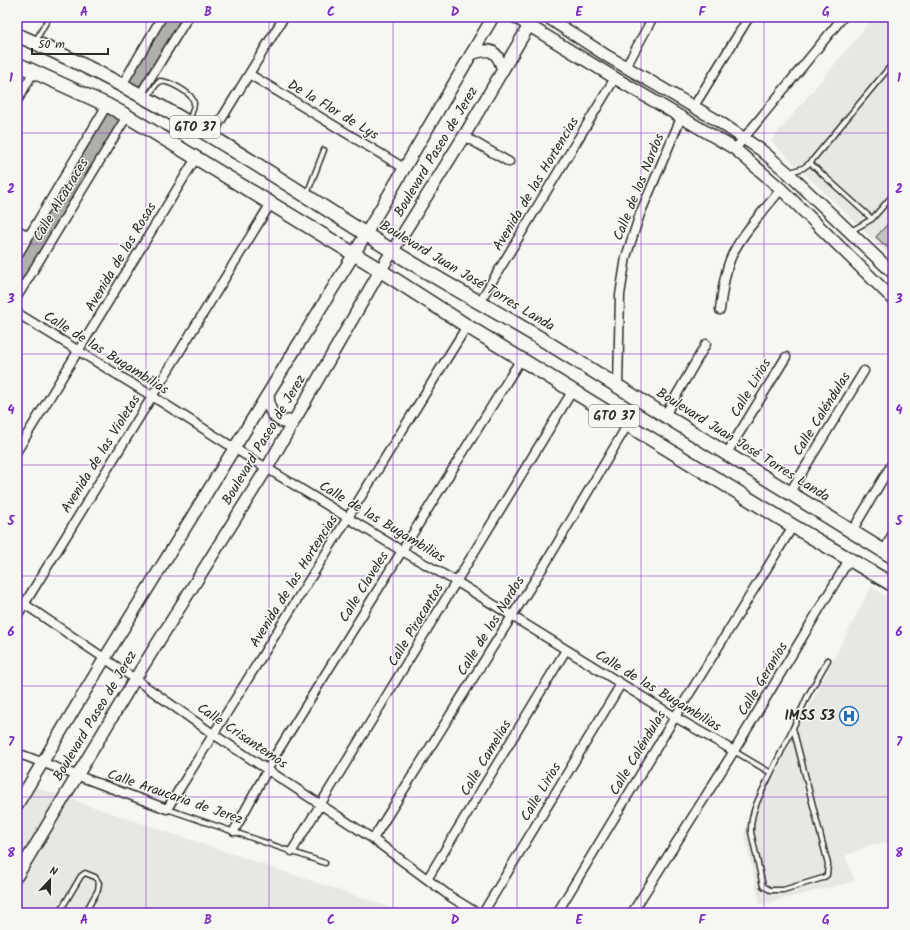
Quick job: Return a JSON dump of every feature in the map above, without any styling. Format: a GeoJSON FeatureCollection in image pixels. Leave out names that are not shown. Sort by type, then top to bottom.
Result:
{"type":"FeatureCollection","features":[{"type":"Feature","properties":{"kind":"main road","name":"Boulevard Paseo de Jerez"},"geometry":{"type":"LineString","coordinates":[[18,801],[354,254],[493,17]]}},
{"type":"Feature","properties":{"kind":"main road"},"geometry":{"type":"LineString","coordinates":[[515,17],[531,21],[615,78],[735,149],[781,189],[893,299]]}},
{"type":"Feature","properties":{"kind":"main road"},"geometry":{"type":"LineString","coordinates":[[547,17],[626,67],[694,106],[745,138],[788,173],[893,273]]}},
{"type":"Feature","properties":{"kind":"main road","name":"Boulevard Paseo de Jerez"},"geometry":{"type":"LineString","coordinates":[[17,876],[135,678],[267,468],[380,271],[464,136],[531,21]]}},
{"type":"Feature","properties":{"kind":"main road","name":"Boulevard Juan José Torres Landa"},"geometry":{"type":"LineString","coordinates":[[17,35],[65,56],[144,97],[211,136],[393,251],[618,386],[888,554]]}},
{"type":"Feature","properties":{"kind":"main road"},"geometry":{"type":"LineString","coordinates":[[471,54],[485,50],[494,52],[498,56],[503,70]]}},
{"type":"Feature","properties":{"kind":"main road","name":"GTO 37"},"geometry":{"type":"LineString","coordinates":[[17,64],[107,105],[127,116],[354,254],[467,326],[793,526],[850,558],[893,585]]}},
{"type":"Feature","properties":{"kind":"main road"},"geometry":{"type":"LineString","coordinates":[[824,231],[839,237],[850,231]]}},
{"type":"Feature","properties":{"kind":"main road"},"geometry":{"type":"LineString","coordinates":[[268,394],[268,405],[271,413],[283,422],[294,420]]}},
{"type":"Feature","properties":{"kind":"street"},"geometry":{"type":"LineString","coordinates":[[122,86],[162,17]]}},
{"type":"Feature","properties":{"kind":"street"},"geometry":{"type":"LineString","coordinates":[[144,97],[188,17]]}},
{"type":"Feature","properties":{"kind":"street"},"geometry":{"type":"LineString","coordinates":[[211,136],[284,17]]}},
{"type":"Feature","properties":{"kind":"street"},"geometry":{"type":"LineString","coordinates":[[694,106],[749,17]]}},
{"type":"Feature","properties":{"kind":"street"},"geometry":{"type":"LineString","coordinates":[[735,149],[843,17]]}},
{"type":"Feature","properties":{"kind":"street"},"geometry":{"type":"LineString","coordinates":[[626,67],[649,18]]}},
{"type":"Feature","properties":{"kind":"street"},"geometry":{"type":"LineString","coordinates":[[17,101],[34,72]]}},
{"type":"Feature","properties":{"kind":"street","name":"De la Flor de Lys"},"geometry":{"type":"LineString","coordinates":[[249,74],[404,168]]}},
{"type":"Feature","properties":{"kind":"street","name":"Avenida de las Hortencias"},"geometry":{"type":"LineString","coordinates":[[479,303],[615,78]]}},
{"type":"Feature","properties":{"kind":"street"},"geometry":{"type":"LineString","coordinates":[[17,256],[107,105]]}},
{"type":"Feature","properties":{"kind":"street","name":"Calle Alcatraces"},"geometry":{"type":"LineString","coordinates":[[17,297],[127,116]]}},
{"type":"Feature","properties":{"kind":"street","name":"Calle de los Nardos"},"geometry":{"type":"LineString","coordinates":[[618,386],[620,295],[626,257],[640,214],[681,118]]}},
{"type":"Feature","properties":{"kind":"street"},"geometry":{"type":"LineString","coordinates":[[464,136],[509,162]]}},
{"type":"Feature","properties":{"kind":"street","name":"Avenida de las Rosas"},"geometry":{"type":"LineString","coordinates":[[17,451],[196,158]]}},
{"type":"Feature","properties":{"kind":"street"},"geometry":{"type":"LineString","coordinates":[[720,310],[724,282],[730,261],[736,248],[781,189]]}},
{"type":"Feature","properties":{"kind":"street","name":"Avenida de las Violetas"},"geometry":{"type":"LineString","coordinates":[[17,616],[271,203]]}},
{"type":"Feature","properties":{"kind":"street"},"geometry":{"type":"LineString","coordinates":[[17,230],[29,236]]}},
{"type":"Feature","properties":{"kind":"street","name":"Calle de las Bugambilias"},"geometry":{"type":"LineString","coordinates":[[17,313],[402,551],[457,582],[675,717],[734,751]]}},
{"type":"Feature","properties":{"kind":"street","name":"Avenida de las Hortencias"},"geometry":{"type":"LineString","coordinates":[[167,809],[467,326]]}},
{"type":"Feature","properties":{"kind":"street"},"geometry":{"type":"LineString","coordinates":[[665,415],[706,344]]}},
{"type":"Feature","properties":{"kind":"street","name":"Calle Lirios"},"geometry":{"type":"LineString","coordinates":[[727,453],[786,357]]}},
{"type":"Feature","properties":{"kind":"street","name":"Calle Claveles"},"geometry":{"type":"LineString","coordinates":[[234,831],[267,769],[521,359]]}},
{"type":"Feature","properties":{"kind":"street","name":"Calle Caléndulas"},"geometry":{"type":"LineString","coordinates":[[790,492],[864,371]]}},
{"type":"Feature","properties":{"kind":"street","name":"Calle Piracantos"},"geometry":{"type":"LineString","coordinates":[[292,851],[573,390]]}},
{"type":"Feature","properties":{"kind":"street","name":"Calle de los Nardos"},"geometry":{"type":"LineString","coordinates":[[373,839],[547,561],[628,424]]}},
{"type":"Feature","properties":{"kind":"street"},"geometry":{"type":"LineString","coordinates":[[852,531],[893,462]]}},
{"type":"Feature","properties":{"kind":"street","name":"Calle Caléndulas"},"geometry":{"type":"LineString","coordinates":[[557,913],[675,717],[793,526]]}},
{"type":"Feature","properties":{"kind":"street"},"geometry":{"type":"LineString","coordinates":[[888,554],[893,533]]}},
{"type":"Feature","properties":{"kind":"street","name":"Calle Geranios"},"geometry":{"type":"LineString","coordinates":[[632,913],[734,751],[850,558]]}},
{"type":"Feature","properties":{"kind":"street","name":"Calle Crisantemos"},"geometry":{"type":"LineString","coordinates":[[17,599],[135,678],[213,734],[373,839],[428,878],[451,897],[477,913]]}},
{"type":"Feature","properties":{"kind":"street","name":"Calle Camelias"},"geometry":{"type":"LineString","coordinates":[[428,878],[566,650]]}},
{"type":"Feature","properties":{"kind":"street","name":"Calle Lirios"},"geometry":{"type":"LineString","coordinates":[[483,913],[621,684]]}},
{"type":"Feature","properties":{"kind":"street","name":"Calle Araucaria de Jerez"},"geometry":{"type":"LineString","coordinates":[[17,752],[167,809]]}},
{"type":"Feature","properties":{"kind":"lane"},"geometry":{"type":"LineString","coordinates":[[34,42],[49,17]]}},
{"type":"Feature","properties":{"kind":"lane"},"geometry":{"type":"LineString","coordinates":[[788,173],[803,168],[810,163],[893,63]]}},
{"type":"Feature","properties":{"kind":"lane"},"geometry":{"type":"LineString","coordinates":[[144,97],[160,82],[169,83],[185,92],[193,98],[194,103],[188,123]]}},
{"type":"Feature","properties":{"kind":"lane"},"geometry":{"type":"LineString","coordinates":[[306,196],[324,150]]}},
{"type":"Feature","properties":{"kind":"lane"},"geometry":{"type":"LineString","coordinates":[[810,163],[872,219]]}},
{"type":"Feature","properties":{"kind":"lane"},"geometry":{"type":"LineString","coordinates":[[850,231],[872,219],[893,195]]}},
{"type":"Feature","properties":{"kind":"lane"},"geometry":{"type":"LineString","coordinates":[[793,728],[828,864],[828,870],[827,875],[818,880],[774,891],[766,889],[762,884],[750,832],[752,816],[808,695],[828,660]]}},
{"type":"Feature","properties":{"kind":"lane"},"geometry":{"type":"LineString","coordinates":[[734,751],[771,773]]}},
{"type":"Feature","properties":{"kind":"lane","name":"Calle Araucaria de Jerez"},"geometry":{"type":"LineString","coordinates":[[167,809],[325,863]]}},
{"type":"Feature","properties":{"kind":"lane"},"geometry":{"type":"LineString","coordinates":[[59,913],[81,876],[85,873],[95,878],[99,883],[98,890],[85,913]]}},
{"type":"Feature","properties":{"kind":"shaded area"},"geometry":{"type":"Polygon","coordinates":[[[874,17],[893,17],[893,259],[771,141],[874,17]]]}},
{"type":"Feature","properties":{"kind":"shaded area","name":"IMSS 53"},"geometry":{"type":"Polygon","coordinates":[[[871,587],[893,600],[893,843],[872,844],[845,856],[855,881],[760,905],[744,832],[871,587]]]}},
{"type":"Feature","properties":{"kind":"shaded area"},"geometry":{"type":"Polygon","coordinates":[[[17,781],[406,913],[17,913],[17,781]]]}},
{"type":"Feature","properties":{"kind":"building"},"geometry":{"type":"Polygon","coordinates":[[[893,218],[893,253],[876,237],[893,218]]]}},
{"type":"Feature","properties":{"kind":"waterway"},"geometry":{"type":"LineString","coordinates":[[135,81],[174,17]]}},
{"type":"Feature","properties":{"kind":"waterway"},"geometry":{"type":"LineString","coordinates":[[17,275],[111,120]]}},
{"type":"Feature","properties":{"kind":"place","name":"IMSS 53"},"geometry":{"type":"Point","coordinates":[849,716]}}]}
